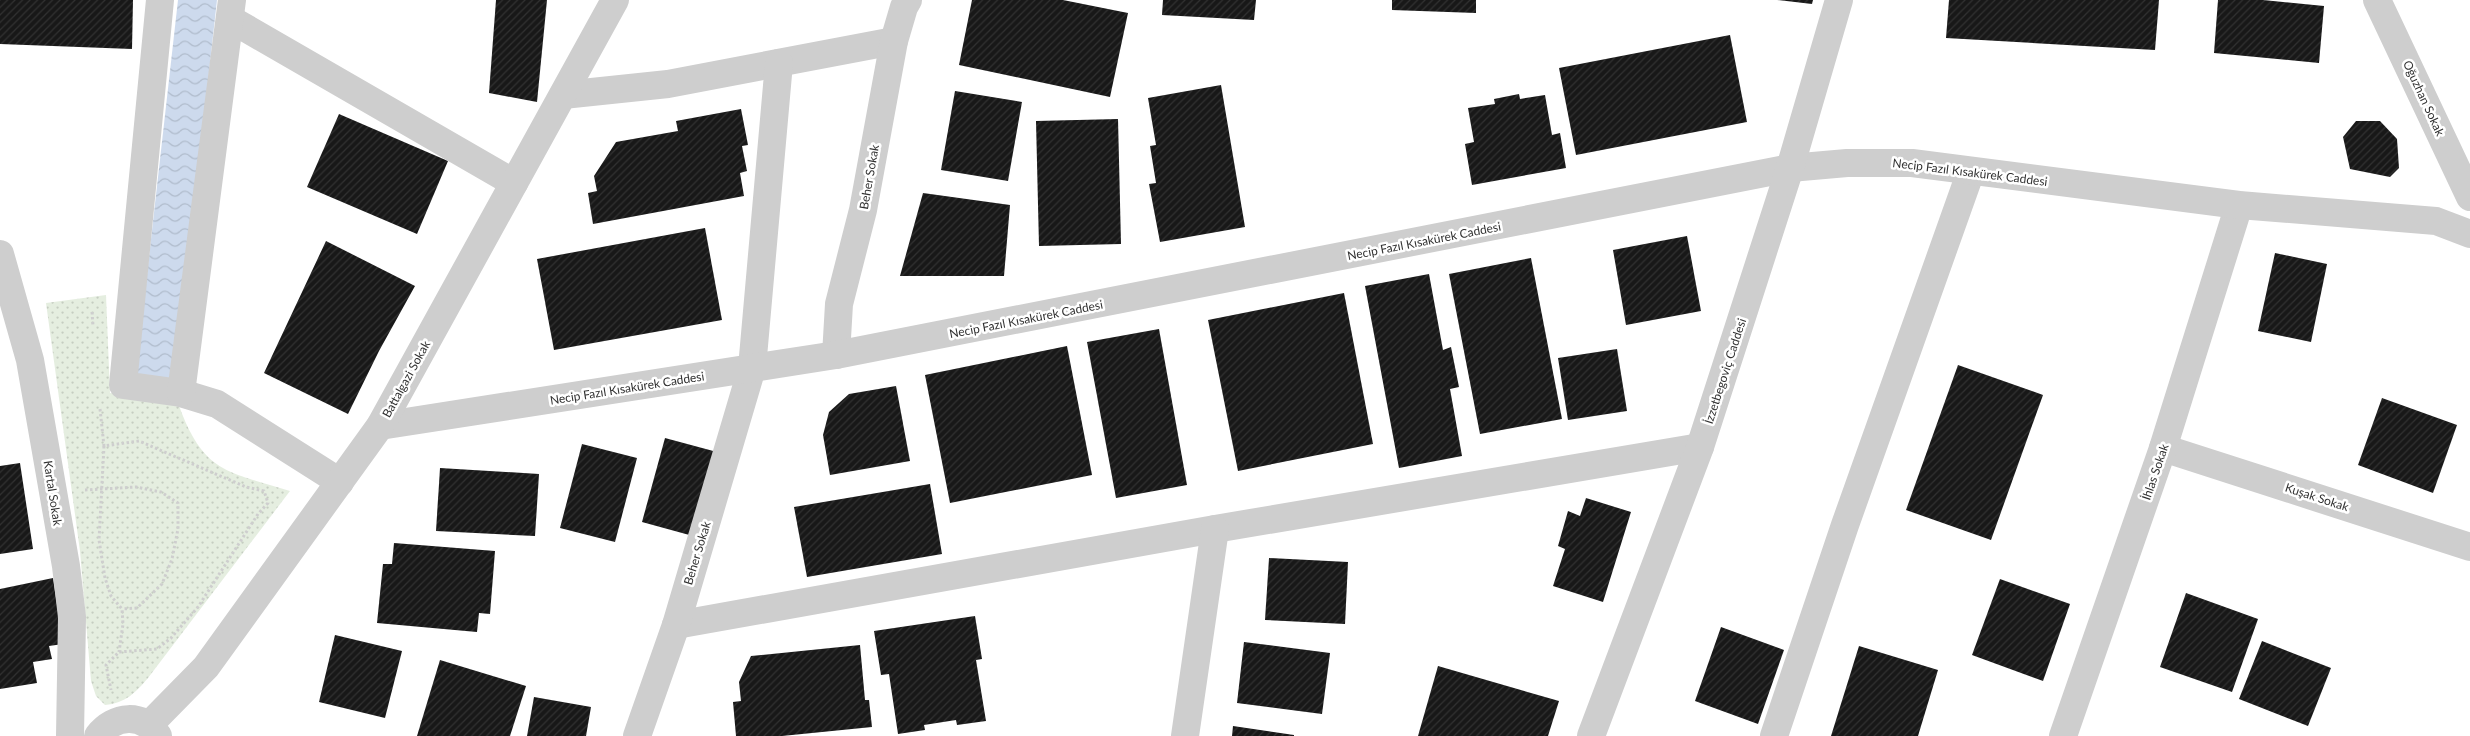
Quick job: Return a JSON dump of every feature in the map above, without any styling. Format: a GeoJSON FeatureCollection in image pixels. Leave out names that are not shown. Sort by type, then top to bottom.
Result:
{"type":"FeatureCollection","features":[{"type":"Feature","properties":{"kind":"street"},"geometry":{"type":"LineString","coordinates":[[160,0],[123,385],[181,393],[217,404],[340,482]]}},
{"type":"Feature","properties":{"kind":"street","name":"Battalgazi Sokak"},"geometry":{"type":"LineString","coordinates":[[154,731],[206,667],[380,426],[615,0]]}},
{"type":"Feature","properties":{"kind":"street","name":"Beher Sokak"},"geometry":{"type":"LineString","coordinates":[[836,355],[839,304],[863,210],[894,41],[904,7],[908,0]]}},
{"type":"Feature","properties":{"kind":"street","name":"İzzetbegoviç Caddesi"},"geometry":{"type":"LineString","coordinates":[[1591,736],[1700,447],[1790,168],[1839,0]]}},
{"type":"Feature","properties":{"kind":"street","name":"Oğuzhan Sokak"},"geometry":{"type":"LineString","coordinates":[[2377,0],[2470,197]]}},
{"type":"Feature","properties":{"kind":"street"},"geometry":{"type":"LineString","coordinates":[[181,393],[231,10],[514,183]]}},
{"type":"Feature","properties":{"kind":"street"},"geometry":{"type":"LineString","coordinates":[[563,95],[668,84],[894,41]]}},
{"type":"Feature","properties":{"kind":"street","name":"Beher Sokak"},"geometry":{"type":"LineString","coordinates":[[637,736],[676,625],[752,368],[779,63]]}},
{"type":"Feature","properties":{"kind":"street","name":"Necip Fazıl Kısakürek Caddesi"},"geometry":{"type":"LineString","coordinates":[[380,426],[836,355],[1790,168],[1878,162],[1912,163],[2239,205],[2436,221],[2470,234]]}},
{"type":"Feature","properties":{"kind":"street"},"geometry":{"type":"LineString","coordinates":[[1774,736],[1845,526],[1971,171]]}},
{"type":"Feature","properties":{"kind":"street","name":"İhlas Sokak"},"geometry":{"type":"LineString","coordinates":[[2063,736],[2163,448],[2239,205]]}},
{"type":"Feature","properties":{"kind":"street"},"geometry":{"type":"LineString","coordinates":[[2436,221],[2470,216]]}},
{"type":"Feature","properties":{"kind":"street","name":"Kartal Sokak"},"geometry":{"type":"LineString","coordinates":[[0,254],[30,360],[41,413],[53,496],[66,566],[72,617],[70,736]]}},
{"type":"Feature","properties":{"kind":"street"},"geometry":{"type":"LineString","coordinates":[[676,625],[1215,529],[1700,447]]}},
{"type":"Feature","properties":{"kind":"street","name":"Kuşak Sokak"},"geometry":{"type":"LineString","coordinates":[[2163,448],[2470,547]]}},
{"type":"Feature","properties":{"kind":"street"},"geometry":{"type":"LineString","coordinates":[[1185,736],[1215,529]]}},
{"type":"Feature","properties":{"kind":"street"},"geometry":{"type":"LineString","coordinates":[[107,728],[129,718],[154,731]]}},
{"type":"Feature","properties":{"kind":"path"},"geometry":{"type":"LineString","coordinates":[[92,312],[94,331]]}},
{"type":"Feature","properties":{"kind":"path"},"geometry":{"type":"LineString","coordinates":[[100,408],[104,446],[99,540],[105,578],[111,596],[122,609],[123,624],[118,652],[106,665],[107,728]]}},
{"type":"Feature","properties":{"kind":"path"},"geometry":{"type":"LineString","coordinates":[[104,446],[138,441],[246,487],[264,491],[268,503],[258,514],[198,607],[171,638],[157,649],[118,652]]}},
{"type":"Feature","properties":{"kind":"path"},"geometry":{"type":"LineString","coordinates":[[53,496],[102,488],[136,487],[161,492],[178,503],[178,530],[172,559],[162,584],[137,608],[122,609]]}},
{"type":"Feature","properties":{"kind":"shaded area"},"geometry":{"type":"Polygon","coordinates":[[[106,295],[110,393],[178,403],[187,426],[197,443],[219,466],[249,479],[290,491],[148,678],[124,700],[105,705],[96,696],[91,681],[80,551],[46,303],[106,295]]]}},
{"type":"Feature","properties":{"kind":"water"},"geometry":{"type":"Polygon","coordinates":[[[178,0],[217,0],[174,387],[135,381],[178,0]]]}},
{"type":"Feature","properties":{"kind":"building"},"geometry":{"type":"Polygon","coordinates":[[[0,0],[133,0],[132,49],[0,44],[0,0]]]}},
{"type":"Feature","properties":{"kind":"building"},"geometry":{"type":"Polygon","coordinates":[[[496,0],[547,0],[537,102],[489,93],[496,0]]]}},
{"type":"Feature","properties":{"kind":"building"},"geometry":{"type":"Polygon","coordinates":[[[972,0],[1063,0],[1128,13],[1110,97],[959,65],[972,0]]]}},
{"type":"Feature","properties":{"kind":"building"},"geometry":{"type":"Polygon","coordinates":[[[1163,0],[1256,0],[1254,20],[1162,15],[1163,0]]]}},
{"type":"Feature","properties":{"kind":"building"},"geometry":{"type":"Polygon","coordinates":[[[1392,0],[1476,0],[1476,13],[1392,10],[1392,0]]]}},
{"type":"Feature","properties":{"kind":"building"},"geometry":{"type":"Polygon","coordinates":[[[1777,0],[1813,0],[1812,4],[1777,0]]]}},
{"type":"Feature","properties":{"kind":"building"},"geometry":{"type":"Polygon","coordinates":[[[1949,0],[2159,0],[2155,50],[1946,38],[1949,0]]]}},
{"type":"Feature","properties":{"kind":"building"},"geometry":{"type":"Polygon","coordinates":[[[2218,0],[2263,0],[2324,6],[2319,63],[2214,53],[2218,0]]]}},
{"type":"Feature","properties":{"kind":"building"},"geometry":{"type":"Polygon","coordinates":[[[1730,35],[1747,122],[1576,155],[1559,68],[1730,35]]]}},
{"type":"Feature","properties":{"kind":"building"},"geometry":{"type":"Polygon","coordinates":[[[1221,85],[1245,227],[1160,242],[1149,184],[1156,183],[1150,146],[1156,145],[1148,98],[1221,85]]]}},
{"type":"Feature","properties":{"kind":"building"},"geometry":{"type":"Polygon","coordinates":[[[955,91],[1022,102],[1008,181],[941,170],[955,91]]]}},
{"type":"Feature","properties":{"kind":"building"},"geometry":{"type":"Polygon","coordinates":[[[1519,94],[1520,99],[1545,95],[1552,135],[1560,133],[1566,168],[1472,185],[1465,144],[1474,142],[1468,108],[1495,104],[1494,99],[1519,94]]]}},
{"type":"Feature","properties":{"kind":"building"},"geometry":{"type":"Polygon","coordinates":[[[741,109],[748,145],[742,146],[747,171],[740,173],[744,196],[593,224],[588,193],[597,191],[594,176],[616,142],[678,131],[676,121],[741,109]]]}},
{"type":"Feature","properties":{"kind":"building"},"geometry":{"type":"Polygon","coordinates":[[[339,114],[448,161],[417,234],[307,187],[339,114]]]}},
{"type":"Feature","properties":{"kind":"building"},"geometry":{"type":"Polygon","coordinates":[[[1118,119],[1121,244],[1039,246],[1036,121],[1118,119]]]}},
{"type":"Feature","properties":{"kind":"building"},"geometry":{"type":"Polygon","coordinates":[[[2356,121],[2380,121],[2397,139],[2399,168],[2390,177],[2350,169],[2343,137],[2356,121]]]}},
{"type":"Feature","properties":{"kind":"building"},"geometry":{"type":"Polygon","coordinates":[[[923,193],[1010,205],[1004,276],[900,276],[923,193]]]}},
{"type":"Feature","properties":{"kind":"building"},"geometry":{"type":"Polygon","coordinates":[[[705,228],[722,320],[554,350],[537,259],[705,228]]]}},
{"type":"Feature","properties":{"kind":"building"},"geometry":{"type":"Polygon","coordinates":[[[1687,236],[1701,311],[1626,325],[1613,250],[1687,236]]]}},
{"type":"Feature","properties":{"kind":"building"},"geometry":{"type":"Polygon","coordinates":[[[326,241],[415,286],[379,351],[348,414],[264,373],[326,241]]]}},
{"type":"Feature","properties":{"kind":"building"},"geometry":{"type":"Polygon","coordinates":[[[2275,253],[2327,264],[2311,342],[2258,331],[2275,253]]]}},
{"type":"Feature","properties":{"kind":"building"},"geometry":{"type":"Polygon","coordinates":[[[1531,258],[1562,419],[1480,434],[1449,274],[1531,258]]]}},
{"type":"Feature","properties":{"kind":"building"},"geometry":{"type":"Polygon","coordinates":[[[1429,274],[1443,350],[1451,347],[1459,387],[1450,389],[1462,456],[1399,468],[1365,286],[1429,274]]]}},
{"type":"Feature","properties":{"kind":"building"},"geometry":{"type":"Polygon","coordinates":[[[1344,293],[1373,444],[1238,471],[1208,320],[1344,293]]]}},
{"type":"Feature","properties":{"kind":"building"},"geometry":{"type":"Polygon","coordinates":[[[1159,329],[1187,485],[1116,498],[1087,342],[1159,329]]]}},
{"type":"Feature","properties":{"kind":"building"},"geometry":{"type":"Polygon","coordinates":[[[1067,346],[1092,475],[950,503],[925,375],[1067,346]]]}},
{"type":"Feature","properties":{"kind":"building"},"geometry":{"type":"Polygon","coordinates":[[[1617,349],[1627,411],[1568,420],[1558,358],[1617,349]]]}},
{"type":"Feature","properties":{"kind":"building"},"geometry":{"type":"Polygon","coordinates":[[[1958,365],[2043,395],[1991,540],[1906,510],[1958,365]]]}},
{"type":"Feature","properties":{"kind":"building"},"geometry":{"type":"Polygon","coordinates":[[[896,386],[910,461],[830,475],[823,435],[829,412],[849,394],[896,386]]]}},
{"type":"Feature","properties":{"kind":"building"},"geometry":{"type":"Polygon","coordinates":[[[2382,398],[2457,425],[2433,493],[2358,465],[2382,398]]]}},
{"type":"Feature","properties":{"kind":"building"},"geometry":{"type":"Polygon","coordinates":[[[665,438],[717,452],[693,536],[642,522],[665,438]]]}},
{"type":"Feature","properties":{"kind":"building"},"geometry":{"type":"Polygon","coordinates":[[[582,444],[637,458],[615,542],[560,528],[582,444]]]}},
{"type":"Feature","properties":{"kind":"building"},"geometry":{"type":"Polygon","coordinates":[[[20,463],[33,549],[0,554],[0,466],[20,463]]]}},
{"type":"Feature","properties":{"kind":"building"},"geometry":{"type":"Polygon","coordinates":[[[440,468],[539,474],[535,536],[436,531],[440,468]]]}},
{"type":"Feature","properties":{"kind":"building"},"geometry":{"type":"Polygon","coordinates":[[[930,484],[942,554],[807,577],[794,507],[930,484]]]}},
{"type":"Feature","properties":{"kind":"building"},"geometry":{"type":"Polygon","coordinates":[[[1586,498],[1631,512],[1603,602],[1553,586],[1565,549],[1558,546],[1568,511],[1580,516],[1586,498]]]}},
{"type":"Feature","properties":{"kind":"building"},"geometry":{"type":"Polygon","coordinates":[[[394,543],[495,551],[490,614],[479,613],[477,632],[377,623],[383,564],[392,564],[394,543]]]}},
{"type":"Feature","properties":{"kind":"building"},"geometry":{"type":"Polygon","coordinates":[[[1269,558],[1348,562],[1345,624],[1265,620],[1269,558]]]}},
{"type":"Feature","properties":{"kind":"building"},"geometry":{"type":"Polygon","coordinates":[[[53,578],[63,644],[49,646],[52,659],[33,662],[37,683],[0,689],[0,589],[53,578]]]}},
{"type":"Feature","properties":{"kind":"building"},"geometry":{"type":"Polygon","coordinates":[[[2000,579],[2070,604],[2043,681],[1972,655],[2000,579]]]}},
{"type":"Feature","properties":{"kind":"building"},"geometry":{"type":"Polygon","coordinates":[[[2186,593],[2258,619],[2232,692],[2160,667],[2186,593]]]}},
{"type":"Feature","properties":{"kind":"building"},"geometry":{"type":"Polygon","coordinates":[[[975,616],[982,659],[976,660],[986,721],[957,725],[956,720],[924,725],[925,730],[898,734],[889,674],[881,675],[874,631],[975,616]]]}},
{"type":"Feature","properties":{"kind":"building"},"geometry":{"type":"Polygon","coordinates":[[[1721,627],[1784,650],[1758,724],[1695,701],[1721,627]]]}},
{"type":"Feature","properties":{"kind":"building"},"geometry":{"type":"Polygon","coordinates":[[[335,635],[402,651],[385,718],[319,702],[335,635]]]}},
{"type":"Feature","properties":{"kind":"building"},"geometry":{"type":"Polygon","coordinates":[[[2262,641],[2331,668],[2308,726],[2239,699],[2262,641]]]}},
{"type":"Feature","properties":{"kind":"building"},"geometry":{"type":"Polygon","coordinates":[[[1244,642],[1330,653],[1322,714],[1237,703],[1244,642]]]}},
{"type":"Feature","properties":{"kind":"building"},"geometry":{"type":"Polygon","coordinates":[[[860,645],[865,700],[869,700],[872,727],[782,736],[736,736],[733,702],[741,701],[739,682],[751,656],[860,645]]]}},
{"type":"Feature","properties":{"kind":"building"},"geometry":{"type":"Polygon","coordinates":[[[1859,646],[1938,670],[1918,736],[1831,736],[1859,646]]]}},
{"type":"Feature","properties":{"kind":"building"},"geometry":{"type":"Polygon","coordinates":[[[440,660],[526,686],[510,736],[417,736],[440,660]]]}},
{"type":"Feature","properties":{"kind":"building"},"geometry":{"type":"Polygon","coordinates":[[[1438,666],[1559,701],[1548,736],[1418,736],[1438,666]]]}},
{"type":"Feature","properties":{"kind":"building"},"geometry":{"type":"Polygon","coordinates":[[[534,697],[591,707],[586,736],[527,736],[534,697]]]}},
{"type":"Feature","properties":{"kind":"building"},"geometry":{"type":"Polygon","coordinates":[[[1233,726],[1294,735],[1294,736],[1232,736],[1233,726]]]}}]}
